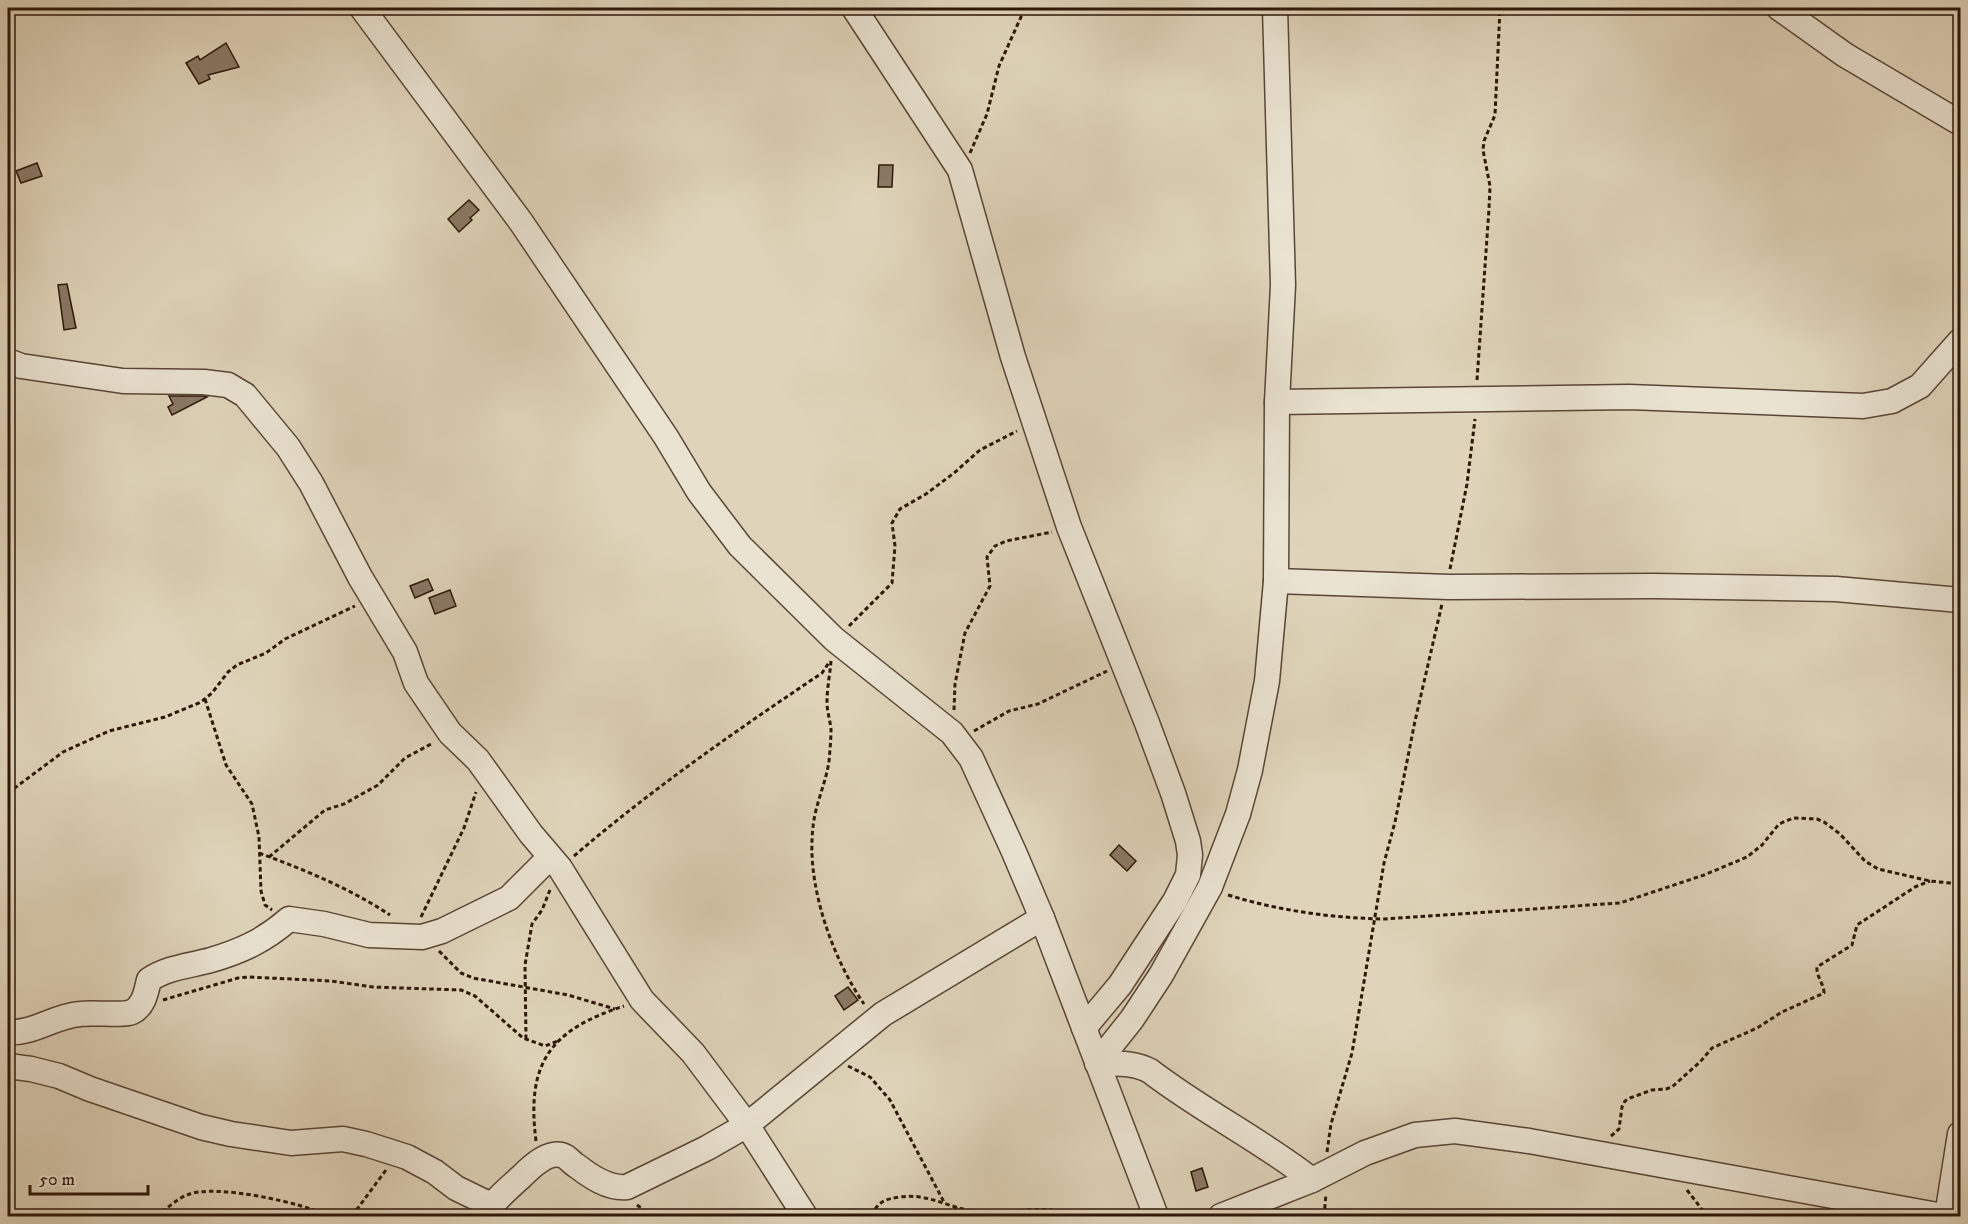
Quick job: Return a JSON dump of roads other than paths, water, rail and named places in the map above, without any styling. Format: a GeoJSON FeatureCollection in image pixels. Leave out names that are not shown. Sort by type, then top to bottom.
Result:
{"type":"FeatureCollection","features":[{"type":"Feature","properties":{"kind":"street"},"geometry":{"type":"LineString","coordinates":[[362,8],[521,222],[660,428],[699,492],[740,546],[834,639],[954,736],[971,758],[1042,918],[1156,1216]]}},
{"type":"Feature","properties":{"kind":"street"},"geometry":{"type":"LineString","coordinates":[[854,8],[960,170],[1013,357],[1069,527],[1173,793],[1188,841],[1190,855],[1188,875],[1156,932],[1119,985],[1084,1028]]}},
{"type":"Feature","properties":{"kind":"street"},"geometry":{"type":"LineString","coordinates":[[1097,1063],[1132,1018],[1161,975],[1210,887],[1238,814],[1250,770],[1267,681],[1276,581],[1276,402],[1283,285],[1275,8]]}},
{"type":"Feature","properties":{"kind":"street"},"geometry":{"type":"LineString","coordinates":[[1779,8],[1845,55],[1960,123]]}},
{"type":"Feature","properties":{"kind":"street"},"geometry":{"type":"LineString","coordinates":[[1276,402],[1629,397],[1863,406],[1892,401],[1920,386],[1960,341]]}},
{"type":"Feature","properties":{"kind":"street"},"geometry":{"type":"LineString","coordinates":[[8,361],[21,366],[123,381],[204,382],[228,385],[245,395],[288,447],[311,483],[373,599],[405,652],[416,684],[450,733],[483,767],[555,862],[642,1000],[693,1053],[747,1125],[805,1216]]}},
{"type":"Feature","properties":{"kind":"street"},"geometry":{"type":"LineString","coordinates":[[1276,581],[1449,587],[1780,587],[1836,589],[1960,600]]}},
{"type":"Feature","properties":{"kind":"street"},"geometry":{"type":"LineString","coordinates":[[8,1032],[25,1032],[61,1017],[80,1014],[129,1013],[140,1005],[149,980],[156,975],[254,945],[290,920],[315,922],[369,935],[422,937],[442,931],[508,898],[555,862]]}},
{"type":"Feature","properties":{"kind":"street"},"geometry":{"type":"LineString","coordinates":[[8,1066],[59,1076],[201,1127],[231,1134],[291,1143],[343,1139],[366,1144],[416,1162],[488,1211],[541,1160],[558,1155],[565,1157],[609,1186],[617,1188],[627,1187],[707,1148],[747,1125],[875,1020],[1042,918]]}},
{"type":"Feature","properties":{"kind":"street"},"geometry":{"type":"LineString","coordinates":[[1097,1063],[1142,1066],[1196,1104],[1285,1159],[1320,1176]]}},
{"type":"Feature","properties":{"kind":"street"},"geometry":{"type":"LineString","coordinates":[[1221,1216],[1320,1176],[1365,1153],[1415,1135],[1455,1131],[1583,1151],[1945,1216],[1960,1134]]}}]}
